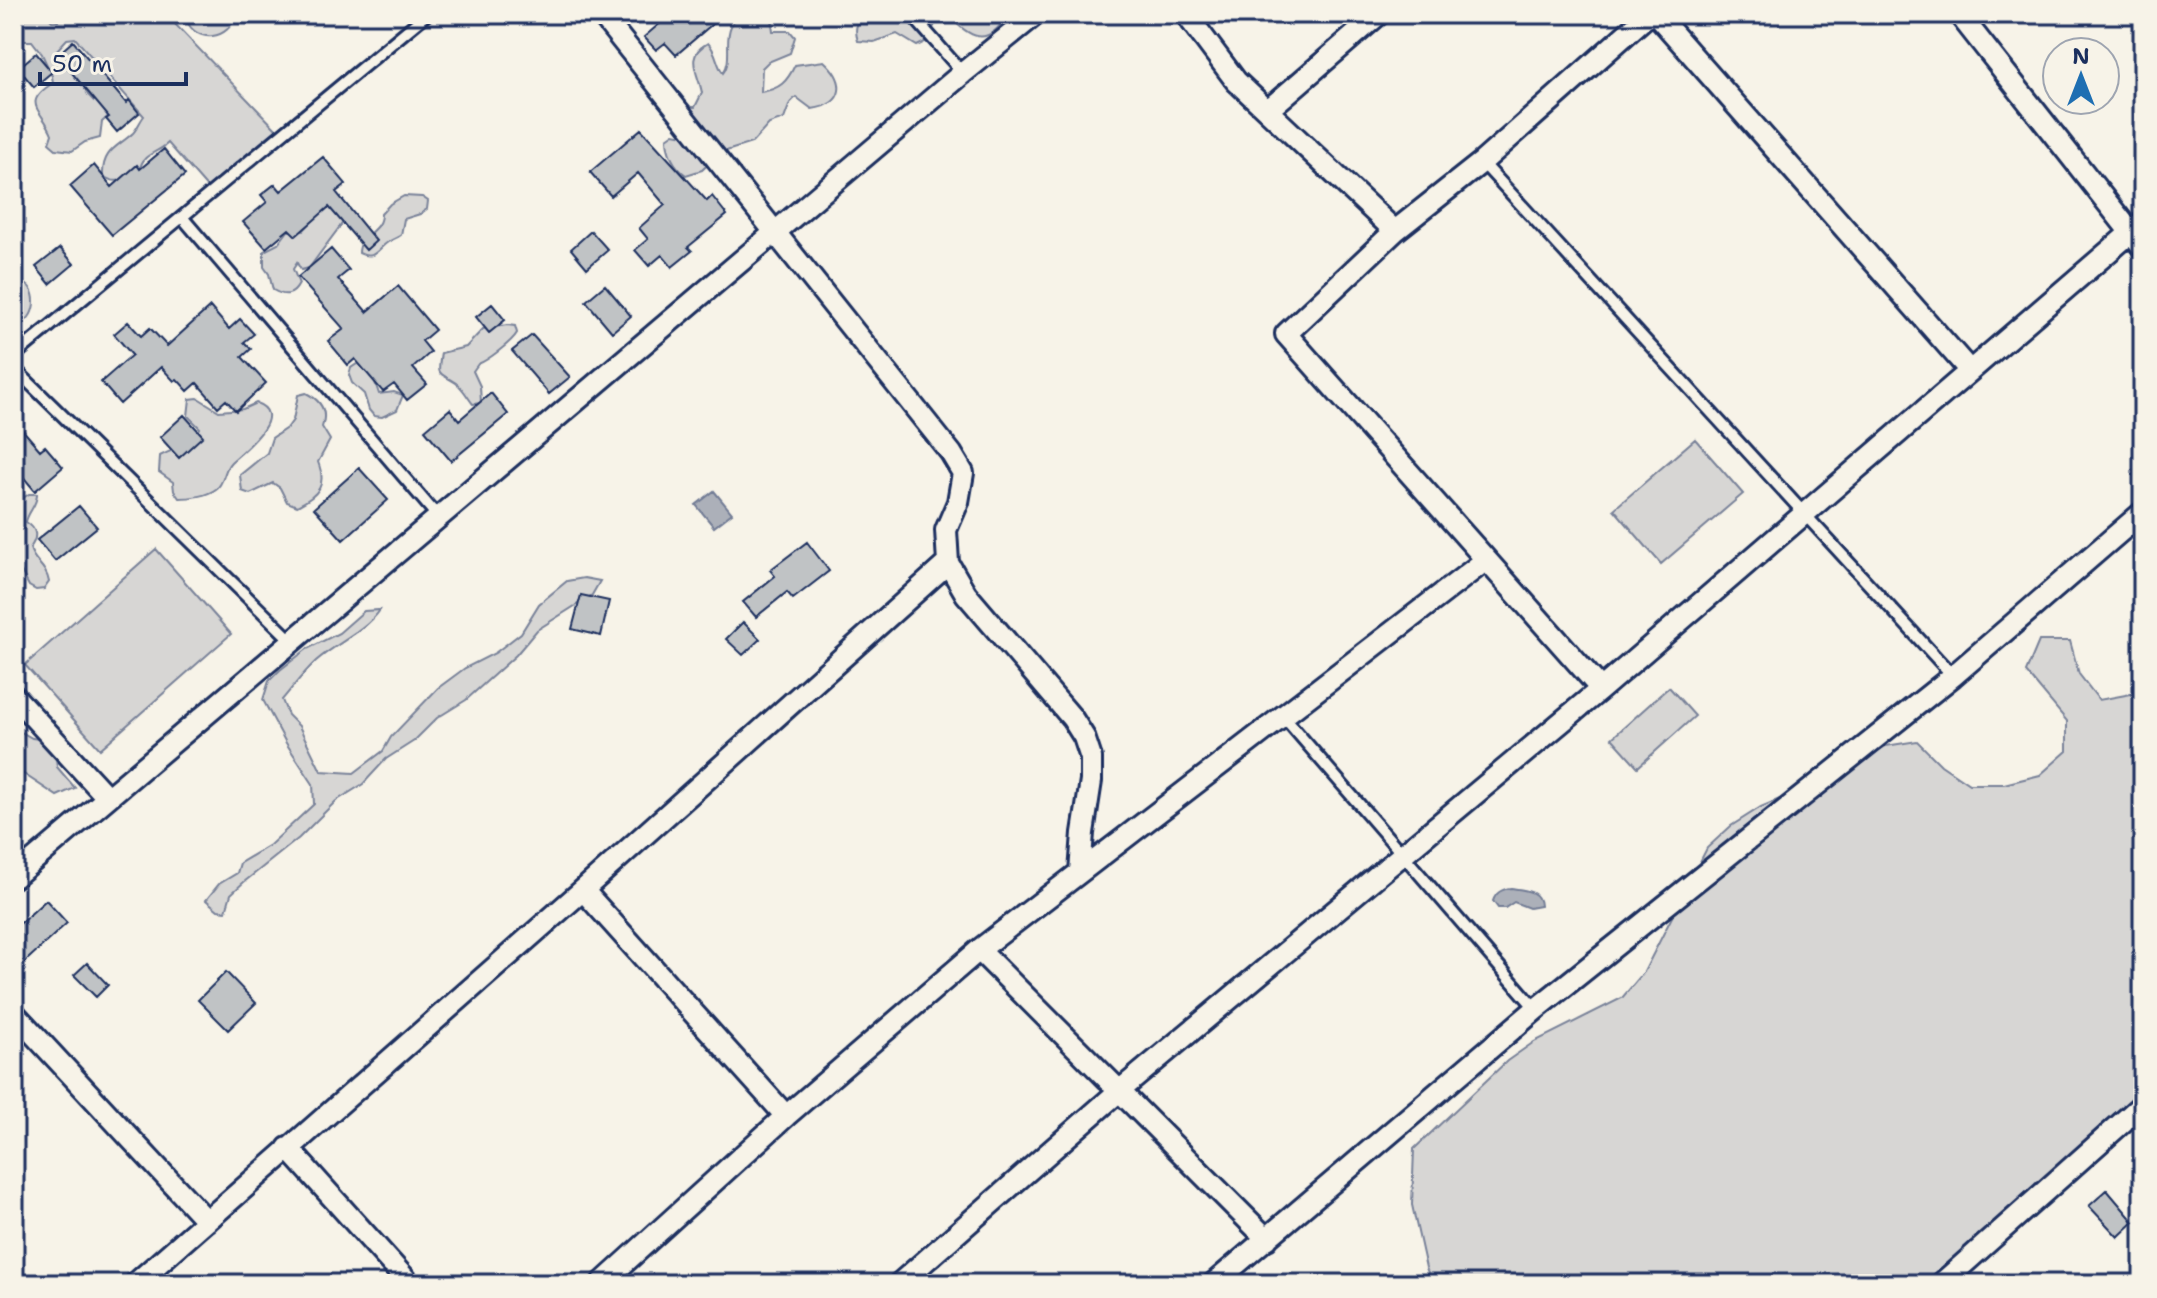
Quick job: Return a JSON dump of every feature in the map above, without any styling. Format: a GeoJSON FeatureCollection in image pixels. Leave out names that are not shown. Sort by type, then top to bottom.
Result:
{"type":"FeatureCollection","features":[{"type":"Feature","properties":{"kind":"street"},"geometry":{"type":"LineString","coordinates":[[601,14],[951,453],[963,473],[958,502],[946,530],[948,563],[966,594],[1072,718],[1084,737],[1091,758],[1080,872]]}},
{"type":"Feature","properties":{"kind":"street"},"geometry":{"type":"LineString","coordinates":[[14,877],[774,232],[1036,14]]}},
{"type":"Feature","properties":{"kind":"street"},"geometry":{"type":"LineString","coordinates":[[1186,14],[1236,81],[1395,231]]}},
{"type":"Feature","properties":{"kind":"street"},"geometry":{"type":"LineString","coordinates":[[1268,110],[1379,14]]}},
{"type":"Feature","properties":{"kind":"street"},"geometry":{"type":"LineString","coordinates":[[1601,689],[1286,334],[1395,231],[1482,162],[1649,14]]}},
{"type":"Feature","properties":{"kind":"street"},"geometry":{"type":"LineString","coordinates":[[1656,14],[1970,371]]}},
{"type":"Feature","properties":{"kind":"street"},"geometry":{"type":"LineString","coordinates":[[899,1284],[1118,1092],[1601,689],[1970,371],[2139,235],[1959,14]]}},
{"type":"Feature","properties":{"kind":"street"},"geometry":{"type":"LineString","coordinates":[[1213,1284],[1536,1009],[1953,676],[2143,512]]}},
{"type":"Feature","properties":{"kind":"street"},"geometry":{"type":"LineString","coordinates":[[601,1284],[786,1116],[979,950],[1486,560]]}},
{"type":"Feature","properties":{"kind":"street"},"geometry":{"type":"LineString","coordinates":[[135,1284],[583,890],[948,563]]}},
{"type":"Feature","properties":{"kind":"street"},"geometry":{"type":"LineString","coordinates":[[14,696],[107,797]]}},
{"type":"Feature","properties":{"kind":"street"},"geometry":{"type":"LineString","coordinates":[[583,890],[786,1116]]}},
{"type":"Feature","properties":{"kind":"street"},"geometry":{"type":"LineString","coordinates":[[979,950],[1267,1239]]}},
{"type":"Feature","properties":{"kind":"street"},"geometry":{"type":"LineString","coordinates":[[14,1013],[207,1221]]}},
{"type":"Feature","properties":{"kind":"street"},"geometry":{"type":"LineString","coordinates":[[1941,1284],[2143,1104]]}},
{"type":"Feature","properties":{"kind":"street"},"geometry":{"type":"LineString","coordinates":[[288,1148],[410,1284]]}},
{"type":"Feature","properties":{"kind":"lane"},"geometry":{"type":"LineString","coordinates":[[14,356],[427,14]]}},
{"type":"Feature","properties":{"kind":"lane"},"geometry":{"type":"LineString","coordinates":[[911,14],[963,73]]}},
{"type":"Feature","properties":{"kind":"lane"},"geometry":{"type":"LineString","coordinates":[[1482,162],[1953,676]]}},
{"type":"Feature","properties":{"kind":"lane"},"geometry":{"type":"LineString","coordinates":[[182,217],[438,517]]}},
{"type":"Feature","properties":{"kind":"lane"},"geometry":{"type":"LineString","coordinates":[[14,368],[292,641]]}},
{"type":"Feature","properties":{"kind":"lane"},"geometry":{"type":"LineString","coordinates":[[1283,716],[1536,1009]]}},
{"type":"Feature","properties":{"kind":"shaded area"},"geometry":{"type":"Polygon","coordinates":[[[19,14],[46,14],[52,21],[58,21],[53,14],[236,14],[227,29],[212,36],[197,33],[180,16],[172,21],[280,133],[210,191],[168,143],[147,157],[140,170],[131,176],[118,181],[108,179],[103,176],[105,160],[133,133],[144,116],[75,38],[67,39],[55,52],[81,80],[94,101],[102,98],[114,111],[102,122],[100,138],[85,142],[72,151],[56,149],[49,143],[52,134],[36,107],[38,96],[53,83],[52,76],[32,41],[14,41],[14,20],[19,14]]]}},
{"type":"Feature","properties":{"kind":"shaded area"},"geometry":{"type":"Polygon","coordinates":[[[737,14],[781,14],[772,23],[773,31],[790,31],[795,37],[790,53],[768,62],[762,68],[761,92],[782,84],[795,65],[824,61],[836,76],[839,91],[831,102],[812,109],[796,97],[784,119],[769,124],[752,143],[720,153],[702,170],[686,175],[672,159],[667,138],[674,133],[693,137],[686,107],[695,107],[702,93],[694,66],[696,54],[708,43],[723,73],[729,32],[737,14]]]}},
{"type":"Feature","properties":{"kind":"shaded area"},"geometry":{"type":"Polygon","coordinates":[[[866,14],[1005,14],[1006,17],[994,32],[981,36],[968,32],[953,20],[937,21],[925,42],[917,46],[897,34],[874,42],[858,41],[857,26],[866,14]]]}},
{"type":"Feature","properties":{"kind":"shaded area"},"geometry":{"type":"Polygon","coordinates":[[[404,196],[422,197],[428,201],[427,209],[404,219],[401,235],[375,253],[369,256],[359,253],[362,241],[378,225],[381,214],[404,196]]]}},
{"type":"Feature","properties":{"kind":"shaded area"},"geometry":{"type":"Polygon","coordinates":[[[328,204],[344,221],[309,268],[301,270],[297,263],[293,269],[299,284],[294,291],[281,294],[273,290],[264,267],[264,251],[278,244],[288,231],[303,231],[328,204]]]}},
{"type":"Feature","properties":{"kind":"shaded area"},"geometry":{"type":"Polygon","coordinates":[[[14,281],[31,289],[34,301],[27,319],[14,324],[14,281]]]}},
{"type":"Feature","properties":{"kind":"shaded area"},"geometry":{"type":"Polygon","coordinates":[[[515,326],[517,333],[473,371],[480,386],[481,403],[473,404],[459,385],[440,373],[441,353],[466,347],[483,329],[515,326]]]}},
{"type":"Feature","properties":{"kind":"shaded area"},"geometry":{"type":"Polygon","coordinates":[[[378,350],[371,371],[379,394],[394,392],[403,395],[397,410],[382,417],[374,416],[369,410],[364,394],[352,383],[349,375],[351,368],[378,350]]]}},
{"type":"Feature","properties":{"kind":"shaded area"},"geometry":{"type":"Polygon","coordinates":[[[306,393],[322,407],[322,427],[330,440],[318,462],[322,477],[316,493],[297,506],[287,502],[280,488],[273,483],[250,494],[242,491],[240,475],[267,453],[272,438],[288,427],[293,420],[298,395],[306,393]]]}},
{"type":"Feature","properties":{"kind":"shaded area"},"geometry":{"type":"Polygon","coordinates":[[[198,398],[219,411],[243,409],[256,403],[265,409],[268,416],[261,433],[228,465],[219,486],[203,495],[179,498],[173,482],[159,472],[160,456],[188,443],[197,434],[200,428],[188,416],[190,399],[198,398]]]}},
{"type":"Feature","properties":{"kind":"shaded area"},"geometry":{"type":"Polygon","coordinates":[[[1695,439],[1743,494],[1661,564],[1614,509],[1695,439]]]}},
{"type":"Feature","properties":{"kind":"shaded area"},"geometry":{"type":"Polygon","coordinates":[[[714,491],[732,513],[714,527],[696,505],[714,491]]]}},
{"type":"Feature","properties":{"kind":"shaded area"},"geometry":{"type":"Polygon","coordinates":[[[29,494],[37,494],[26,522],[35,534],[30,548],[49,582],[44,589],[36,590],[29,586],[21,571],[14,568],[14,504],[29,494]]]}},
{"type":"Feature","properties":{"kind":"shaded area"},"geometry":{"type":"Polygon","coordinates":[[[156,549],[231,634],[100,749],[25,665],[156,549]]]}},
{"type":"Feature","properties":{"kind":"shaded area"},"geometry":{"type":"Polygon","coordinates":[[[584,578],[600,581],[592,595],[537,630],[516,655],[466,700],[437,718],[414,741],[386,759],[363,784],[336,801],[299,838],[231,894],[226,911],[218,910],[206,900],[219,884],[237,873],[240,863],[270,845],[314,804],[313,784],[263,700],[269,681],[280,670],[307,649],[339,633],[364,611],[380,610],[366,625],[316,661],[282,700],[321,771],[354,773],[383,751],[391,737],[438,688],[521,633],[539,604],[567,581],[584,578]]]}},
{"type":"Feature","properties":{"kind":"shaded area"},"geometry":{"type":"Polygon","coordinates":[[[2039,641],[2070,641],[2079,674],[2099,700],[2131,694],[2143,687],[2143,1090],[1927,1284],[1433,1284],[1426,1268],[1412,1205],[1414,1149],[1507,1061],[1534,1042],[1622,998],[1644,972],[1707,848],[1731,826],[1761,807],[1827,779],[1886,746],[1917,741],[1941,765],[1969,784],[2004,784],[2040,775],[2067,751],[2067,721],[2026,672],[2039,641]]]}},
{"type":"Feature","properties":{"kind":"shaded area"},"geometry":{"type":"Polygon","coordinates":[[[1669,687],[1695,716],[1638,767],[1612,738],[1669,687]]]}},
{"type":"Feature","properties":{"kind":"shaded area"},"geometry":{"type":"Polygon","coordinates":[[[14,728],[32,738],[54,741],[57,767],[75,788],[57,796],[19,771],[14,771],[14,728]]]}},
{"type":"Feature","properties":{"kind":"shaded area"},"geometry":{"type":"Polygon","coordinates":[[[1511,888],[1534,894],[1540,906],[1529,908],[1514,902],[1505,908],[1498,908],[1493,901],[1496,895],[1511,888]]]}},
{"type":"Feature","properties":{"kind":"building"},"geometry":{"type":"Polygon","coordinates":[[[671,14],[724,14],[676,55],[665,43],[656,50],[644,37],[671,14]]]}},
{"type":"Feature","properties":{"kind":"building"},"geometry":{"type":"Polygon","coordinates":[[[73,41],[126,103],[129,100],[139,113],[117,132],[106,119],[109,117],[57,55],[73,41]]]}},
{"type":"Feature","properties":{"kind":"building"},"geometry":{"type":"Polygon","coordinates":[[[36,53],[52,72],[34,87],[18,68],[36,53]]]}},
{"type":"Feature","properties":{"kind":"building"},"geometry":{"type":"Polygon","coordinates":[[[641,129],[707,201],[712,196],[727,215],[688,247],[692,251],[672,267],[662,255],[649,266],[635,250],[648,239],[639,228],[665,205],[638,173],[611,196],[590,172],[641,129]]]}},
{"type":"Feature","properties":{"kind":"building"},"geometry":{"type":"Polygon","coordinates":[[[164,149],[185,175],[112,235],[70,186],[94,165],[112,187],[137,165],[140,169],[164,149]]]}},
{"type":"Feature","properties":{"kind":"building"},"geometry":{"type":"Polygon","coordinates":[[[323,157],[346,184],[336,192],[376,241],[366,250],[329,207],[296,236],[289,229],[266,248],[243,222],[267,202],[261,195],[275,184],[281,191],[323,157]]]}},
{"type":"Feature","properties":{"kind":"building"},"geometry":{"type":"Polygon","coordinates":[[[591,231],[608,250],[587,268],[571,249],[591,231]]]}},
{"type":"Feature","properties":{"kind":"building"},"geometry":{"type":"Polygon","coordinates":[[[60,248],[74,264],[50,284],[36,267],[60,248]]]}},
{"type":"Feature","properties":{"kind":"building"},"geometry":{"type":"Polygon","coordinates":[[[331,249],[349,270],[338,279],[367,312],[398,286],[435,330],[422,341],[431,352],[413,368],[427,384],[407,400],[394,384],[383,392],[355,359],[348,365],[328,341],[344,329],[298,277],[331,249]]]}},
{"type":"Feature","properties":{"kind":"building"},"geometry":{"type":"Polygon","coordinates":[[[605,285],[631,316],[612,332],[586,301],[605,285]]]}},
{"type":"Feature","properties":{"kind":"building"},"geometry":{"type":"Polygon","coordinates":[[[492,304],[505,320],[489,333],[476,317],[492,304]]]}},
{"type":"Feature","properties":{"kind":"building"},"geometry":{"type":"Polygon","coordinates":[[[210,307],[229,329],[240,319],[254,334],[244,342],[251,349],[242,357],[266,383],[236,411],[226,400],[218,407],[197,383],[188,391],[161,367],[120,404],[101,382],[132,355],[114,334],[128,322],[141,336],[150,328],[167,346],[210,307]]]}},
{"type":"Feature","properties":{"kind":"building"},"geometry":{"type":"Polygon","coordinates":[[[532,335],[570,377],[549,394],[512,351],[532,335]]]}},
{"type":"Feature","properties":{"kind":"building"},"geometry":{"type":"Polygon","coordinates":[[[491,393],[508,414],[451,461],[425,430],[450,409],[459,420],[491,393]]]}},
{"type":"Feature","properties":{"kind":"building"},"geometry":{"type":"Polygon","coordinates":[[[184,415],[203,436],[179,458],[160,437],[184,415]]]}},
{"type":"Feature","properties":{"kind":"building"},"geometry":{"type":"Polygon","coordinates":[[[14,420],[40,450],[45,446],[63,467],[35,491],[14,466],[14,420]]]}},
{"type":"Feature","properties":{"kind":"building"},"geometry":{"type":"Polygon","coordinates":[[[359,468],[388,500],[343,540],[314,508],[359,468]]]}},
{"type":"Feature","properties":{"kind":"building"},"geometry":{"type":"Polygon","coordinates":[[[79,506],[97,527],[55,561],[37,540],[79,506]]]}},
{"type":"Feature","properties":{"kind":"building"},"geometry":{"type":"Polygon","coordinates":[[[807,542],[829,571],[793,599],[787,592],[756,617],[743,602],[775,576],[770,570],[807,542]]]}},
{"type":"Feature","properties":{"kind":"building"},"geometry":{"type":"Polygon","coordinates":[[[581,595],[609,601],[601,636],[572,629],[581,595]]]}},
{"type":"Feature","properties":{"kind":"building"},"geometry":{"type":"Polygon","coordinates":[[[743,622],[760,639],[743,655],[726,639],[743,622]]]}},
{"type":"Feature","properties":{"kind":"building"},"geometry":{"type":"Polygon","coordinates":[[[46,900],[67,923],[14,972],[14,929],[46,900]]]}},
{"type":"Feature","properties":{"kind":"building"},"geometry":{"type":"Polygon","coordinates":[[[87,963],[108,985],[96,997],[74,975],[87,963]]]}},
{"type":"Feature","properties":{"kind":"building"},"geometry":{"type":"Polygon","coordinates":[[[226,972],[256,1003],[228,1030],[198,1000],[226,972]]]}},
{"type":"Feature","properties":{"kind":"building"},"geometry":{"type":"Polygon","coordinates":[[[2107,1190],[2134,1222],[2118,1237],[2089,1206],[2107,1190]]]}}]}
